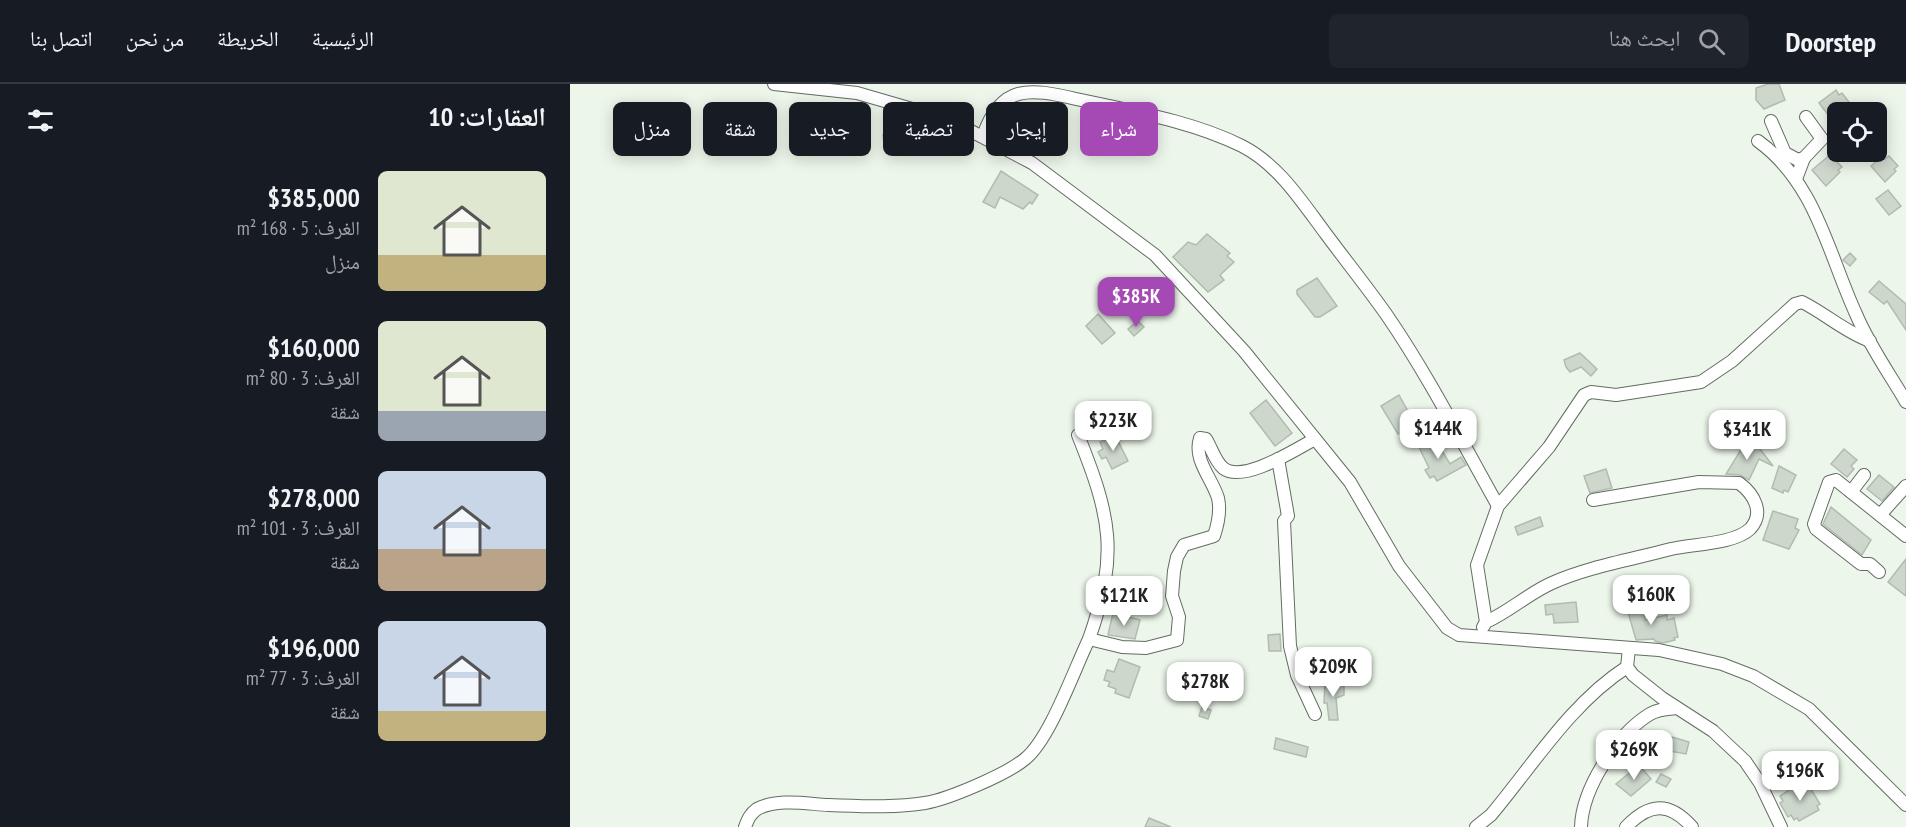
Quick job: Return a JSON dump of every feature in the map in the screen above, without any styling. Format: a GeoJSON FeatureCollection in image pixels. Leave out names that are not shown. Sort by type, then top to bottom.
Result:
{"type":"FeatureCollection","features":[{"type":"Feature","properties":{"kind":"street"},"geometry":{"type":"LineString","coordinates":[[774,84],[857,93],[928,113],[983,136],[1032,162],[1155,255],[1244,351],[1350,482],[1399,566],[1447,628],[1460,635],[1629,648],[1691,655],[1722,663],[1769,684],[1809,709],[1906,805]]}},
{"type":"Feature","properties":{"kind":"street"},"geometry":{"type":"LineString","coordinates":[[983,136],[991,113],[1004,101],[1036,87],[1202,131],[1243,147],[1271,166],[1386,315],[1436,394],[1498,506]]}},
{"type":"Feature","properties":{"kind":"street"},"geometry":{"type":"LineString","coordinates":[[1796,179],[1804,158],[1822,139],[1806,117]]}},
{"type":"Feature","properties":{"kind":"street"},"geometry":{"type":"LineString","coordinates":[[1772,120],[1785,153],[1798,160],[1804,158]]}},
{"type":"Feature","properties":{"kind":"street"},"geometry":{"type":"LineString","coordinates":[[1758,141],[1796,179],[1811,202],[1856,314],[1906,402]]}},
{"type":"Feature","properties":{"kind":"street"},"geometry":{"type":"LineString","coordinates":[[1479,637],[1486,622],[1477,565],[1498,506],[1550,447],[1584,395],[1591,392],[1616,395],[1701,382],[1732,361],[1795,304],[1802,302],[1823,313],[1850,334],[1870,341]]}},
{"type":"Feature","properties":{"kind":"street"},"geometry":{"type":"LineString","coordinates":[[745,827],[750,814],[760,808],[782,803],[864,805],[926,803],[967,789],[1016,766],[1035,750],[1089,639],[1104,594],[1109,537],[1096,479],[1077,435]]}},
{"type":"Feature","properties":{"kind":"street"},"geometry":{"type":"LineString","coordinates":[[1089,639],[1122,647],[1146,648],[1177,640],[1179,617],[1172,596],[1177,557],[1184,545],[1214,536],[1219,521],[1218,499],[1200,459],[1198,445],[1200,438],[1206,439],[1222,467],[1234,472],[1251,470],[1316,439]]}},
{"type":"Feature","properties":{"kind":"street"},"geometry":{"type":"LineString","coordinates":[[1278,459],[1288,516],[1284,521],[1290,646],[1297,675],[1316,714]]}},
{"type":"Feature","properties":{"kind":"street"},"geometry":{"type":"LineString","coordinates":[[1851,492],[1864,475]]}},
{"type":"Feature","properties":{"kind":"street"},"geometry":{"type":"LineString","coordinates":[[1879,572],[1870,564],[1861,564],[1816,530],[1814,524],[1829,482],[1836,480],[1906,536]]}},
{"type":"Feature","properties":{"kind":"street"},"geometry":{"type":"LineString","coordinates":[[1486,622],[1554,582],[1685,546],[1741,536],[1755,522],[1758,514],[1752,497],[1739,483],[1699,482],[1593,500]]}},
{"type":"Feature","properties":{"kind":"street"},"geometry":{"type":"LineString","coordinates":[[1880,515],[1906,486]]}},
{"type":"Feature","properties":{"kind":"street"},"geometry":{"type":"LineString","coordinates":[[1627,667],[1629,648]]}},
{"type":"Feature","properties":{"kind":"street"},"geometry":{"type":"LineString","coordinates":[[1627,667],[1649,689],[1713,731],[1745,761],[1760,783],[1781,827]]}},
{"type":"Feature","properties":{"kind":"street"},"geometry":{"type":"LineString","coordinates":[[1476,827],[1491,815],[1580,705],[1607,680],[1627,667]]}},
{"type":"Feature","properties":{"kind":"street"},"geometry":{"type":"LineString","coordinates":[[1581,827],[1584,810],[1597,774],[1614,748],[1649,714],[1663,709],[1677,708]]}},
{"type":"Feature","properties":{"kind":"street"},"geometry":{"type":"LineString","coordinates":[[1626,827],[1647,809],[1660,807],[1674,813],[1692,827]]}},
{"type":"Feature","properties":{"kind":"building"},"geometry":{"type":"Polygon","coordinates":[[[1768,84],[1779,84],[1785,100],[1764,109],[1756,100],[1756,88],[1768,84]]]}},
{"type":"Feature","properties":{"kind":"building"},"geometry":{"type":"Polygon","coordinates":[[[1836,90],[1839,95],[1842,93],[1849,102],[1827,102],[1827,113],[1819,103],[1836,90]]]}},
{"type":"Feature","properties":{"kind":"building"},"geometry":{"type":"Polygon","coordinates":[[[1889,156],[1898,166],[1885,182],[1871,166],[1875,162],[1887,162],[1889,156]]]}},
{"type":"Feature","properties":{"kind":"building"},"geometry":{"type":"Polygon","coordinates":[[[1827,158],[1827,162],[1837,162],[1842,167],[1826,186],[1812,170],[1827,158]]]}},
{"type":"Feature","properties":{"kind":"building"},"geometry":{"type":"Polygon","coordinates":[[[1001,171],[1038,195],[1032,204],[1030,202],[1023,209],[1000,197],[995,208],[983,202],[1001,171]]]}},
{"type":"Feature","properties":{"kind":"building"},"geometry":{"type":"Polygon","coordinates":[[[1888,190],[1901,206],[1889,215],[1876,199],[1888,190]]]}},
{"type":"Feature","properties":{"kind":"building"},"geometry":{"type":"Polygon","coordinates":[[[1207,234],[1230,253],[1227,256],[1234,262],[1220,275],[1224,280],[1208,292],[1173,257],[1188,242],[1196,245],[1207,234]]]}},
{"type":"Feature","properties":{"kind":"building"},"geometry":{"type":"Polygon","coordinates":[[[1850,253],[1856,259],[1850,266],[1843,260],[1850,253]]]}},
{"type":"Feature","properties":{"kind":"building"},"geometry":{"type":"Polygon","coordinates":[[[1317,278],[1337,306],[1320,317],[1315,317],[1297,294],[1297,290],[1317,278]]]}},
{"type":"Feature","properties":{"kind":"building"},"geometry":{"type":"Polygon","coordinates":[[[1879,281],[1906,304],[1906,330],[1887,301],[1884,304],[1869,292],[1879,281]]]}},
{"type":"Feature","properties":{"kind":"building"},"geometry":{"type":"Polygon","coordinates":[[[1098,314],[1115,333],[1102,344],[1086,326],[1098,314]]]}},
{"type":"Feature","properties":{"kind":"building"},"geometry":{"type":"Polygon","coordinates":[[[1138,321],[1144,327],[1134,336],[1128,329],[1138,321]]]}},
{"type":"Feature","properties":{"kind":"building"},"geometry":{"type":"Polygon","coordinates":[[[1580,353],[1597,369],[1591,376],[1581,367],[1570,372],[1566,367],[1564,360],[1580,353]]]}},
{"type":"Feature","properties":{"kind":"building"},"geometry":{"type":"Polygon","coordinates":[[[1399,395],[1415,424],[1398,434],[1381,406],[1399,395]]]}},
{"type":"Feature","properties":{"kind":"building"},"geometry":{"type":"Polygon","coordinates":[[[1266,400],[1292,433],[1275,446],[1250,413],[1266,400]]]}},
{"type":"Feature","properties":{"kind":"building"},"geometry":{"type":"Polygon","coordinates":[[[1115,435],[1128,461],[1112,469],[1106,457],[1102,459],[1098,452],[1103,449],[1100,442],[1115,435]]]}},
{"type":"Feature","properties":{"kind":"building"},"geometry":{"type":"Polygon","coordinates":[[[1433,436],[1450,464],[1461,457],[1466,465],[1437,481],[1434,476],[1430,478],[1425,470],[1429,468],[1418,445],[1433,436]]]}},
{"type":"Feature","properties":{"kind":"building"},"geometry":{"type":"Polygon","coordinates":[[[1745,443],[1757,445],[1773,466],[1759,459],[1749,480],[1740,475],[1726,474],[1745,443]]]}},
{"type":"Feature","properties":{"kind":"building"},"geometry":{"type":"Polygon","coordinates":[[[1844,449],[1857,460],[1851,466],[1854,469],[1847,477],[1831,464],[1844,449]]]}},
{"type":"Feature","properties":{"kind":"building"},"geometry":{"type":"Polygon","coordinates":[[[1779,466],[1796,475],[1788,492],[1784,490],[1783,493],[1772,488],[1779,466]]]}},
{"type":"Feature","properties":{"kind":"building"},"geometry":{"type":"Polygon","coordinates":[[[1606,469],[1612,488],[1590,493],[1584,476],[1606,469]]]}},
{"type":"Feature","properties":{"kind":"building"},"geometry":{"type":"Polygon","coordinates":[[[1879,475],[1894,487],[1882,501],[1867,489],[1879,475]]]}},
{"type":"Feature","properties":{"kind":"building"},"geometry":{"type":"Polygon","coordinates":[[[1831,507],[1871,540],[1862,555],[1823,524],[1831,507]]]}},
{"type":"Feature","properties":{"kind":"building"},"geometry":{"type":"Polygon","coordinates":[[[1773,511],[1798,519],[1795,528],[1799,530],[1789,549],[1763,540],[1773,511]]]}},
{"type":"Feature","properties":{"kind":"building"},"geometry":{"type":"Polygon","coordinates":[[[1540,517],[1543,526],[1518,535],[1515,527],[1540,517]]]}},
{"type":"Feature","properties":{"kind":"building"},"geometry":{"type":"Polygon","coordinates":[[[1906,559],[1906,596],[1888,582],[1906,559]]]}},
{"type":"Feature","properties":{"kind":"building"},"geometry":{"type":"Polygon","coordinates":[[[1576,602],[1578,622],[1554,623],[1553,614],[1546,615],[1545,605],[1576,602]]]}},
{"type":"Feature","properties":{"kind":"building"},"geometry":{"type":"Polygon","coordinates":[[[1642,602],[1645,620],[1667,615],[1667,620],[1674,618],[1678,637],[1674,638],[1675,640],[1663,643],[1654,639],[1636,640],[1626,605],[1642,602]]]}},
{"type":"Feature","properties":{"kind":"building"},"geometry":{"type":"Polygon","coordinates":[[[1113,613],[1140,620],[1135,639],[1108,635],[1113,613]]]}},
{"type":"Feature","properties":{"kind":"building"},"geometry":{"type":"Polygon","coordinates":[[[1280,634],[1281,651],[1269,651],[1268,635],[1280,634]]]}},
{"type":"Feature","properties":{"kind":"building"},"geometry":{"type":"Polygon","coordinates":[[[1119,659],[1140,667],[1129,698],[1115,693],[1116,689],[1108,686],[1110,682],[1104,680],[1107,670],[1114,672],[1119,659]]]}},
{"type":"Feature","properties":{"kind":"building"},"geometry":{"type":"Polygon","coordinates":[[[1340,681],[1340,684],[1344,684],[1344,695],[1336,698],[1338,720],[1329,720],[1327,703],[1324,703],[1325,682],[1340,681]]]}},
{"type":"Feature","properties":{"kind":"building"},"geometry":{"type":"Polygon","coordinates":[[[1202,707],[1211,710],[1208,719],[1199,716],[1202,707]]]}},
{"type":"Feature","properties":{"kind":"building"},"geometry":{"type":"Polygon","coordinates":[[[1672,737],[1689,742],[1686,754],[1658,749],[1662,738],[1672,737]]]}},
{"type":"Feature","properties":{"kind":"building"},"geometry":{"type":"Polygon","coordinates":[[[1276,738],[1308,747],[1306,757],[1274,749],[1276,738]]]}},
{"type":"Feature","properties":{"kind":"building"},"geometry":{"type":"Polygon","coordinates":[[[1639,765],[1651,779],[1631,796],[1616,784],[1639,765]]]}},
{"type":"Feature","properties":{"kind":"building"},"geometry":{"type":"Polygon","coordinates":[[[1661,774],[1671,779],[1666,787],[1656,782],[1661,774]]]}},
{"type":"Feature","properties":{"kind":"building"},"geometry":{"type":"Polygon","coordinates":[[[1803,781],[1806,785],[1808,784],[1820,804],[1817,806],[1819,810],[1799,821],[1797,818],[1794,820],[1791,815],[1788,817],[1780,803],[1783,801],[1780,796],[1803,781]]]}},
{"type":"Feature","properties":{"kind":"building"},"geometry":{"type":"Polygon","coordinates":[[[1149,818],[1171,827],[1145,827],[1149,818]]]}}]}
